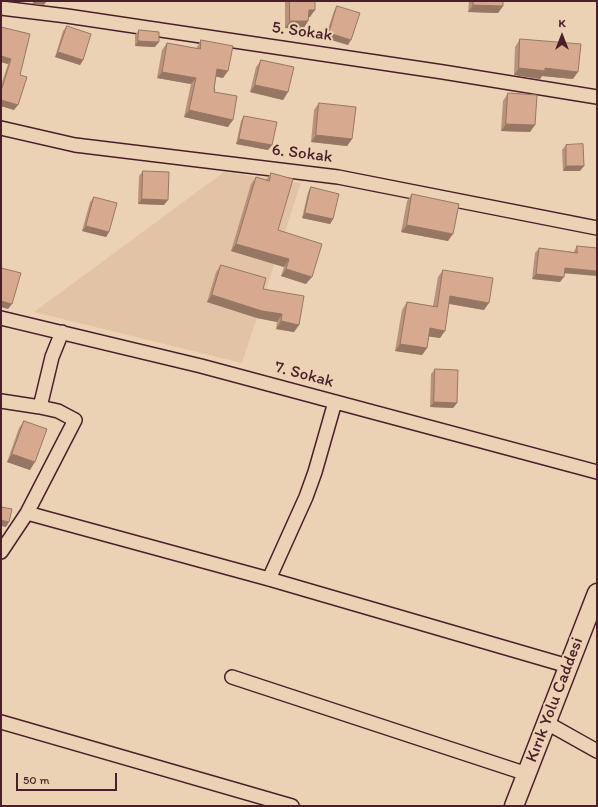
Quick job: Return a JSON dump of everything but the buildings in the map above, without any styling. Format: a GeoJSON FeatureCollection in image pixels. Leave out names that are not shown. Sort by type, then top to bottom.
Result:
{"type":"FeatureCollection","features":[{"type":"Feature","properties":{"kind":"street","name":"5. Sokak"},"geometry":{"type":"LineString","coordinates":[[1,8],[67,16],[436,70],[597,97]]}},
{"type":"Feature","properties":{"kind":"street","name":"6. Sokak"},"geometry":{"type":"LineString","coordinates":[[1,128],[75,145],[338,177],[597,228]]}},
{"type":"Feature","properties":{"kind":"street","name":"7. Sokak"},"geometry":{"type":"LineString","coordinates":[[1,318],[201,366],[597,472]]}},
{"type":"Feature","properties":{"kind":"street"},"geometry":{"type":"LineString","coordinates":[[40,407],[52,357],[62,332]]}},
{"type":"Feature","properties":{"kind":"street"},"geometry":{"type":"LineString","coordinates":[[1,401],[58,411],[75,420],[27,513],[1,552]]}},
{"type":"Feature","properties":{"kind":"street"},"geometry":{"type":"LineString","coordinates":[[269,579],[306,497],[335,402]]}},
{"type":"Feature","properties":{"kind":"street"},"geometry":{"type":"LineString","coordinates":[[27,513],[269,579],[568,666]]}},
{"type":"Feature","properties":{"kind":"street","name":"Kırık Yolu Caddesi"},"geometry":{"type":"LineString","coordinates":[[514,806],[597,593]]}},
{"type":"Feature","properties":{"kind":"street"},"geometry":{"type":"LineString","coordinates":[[232,677],[527,774]]}},
{"type":"Feature","properties":{"kind":"street"},"geometry":{"type":"LineString","coordinates":[[1,722],[292,806]]}},
{"type":"Feature","properties":{"kind":"street"},"geometry":{"type":"LineString","coordinates":[[547,723],[597,751]]}},
{"type":"Feature","properties":{"kind":"shaded area"},"geometry":{"type":"Polygon","coordinates":[[[224,172],[301,183],[242,363],[34,312],[224,172]]]}}]}
